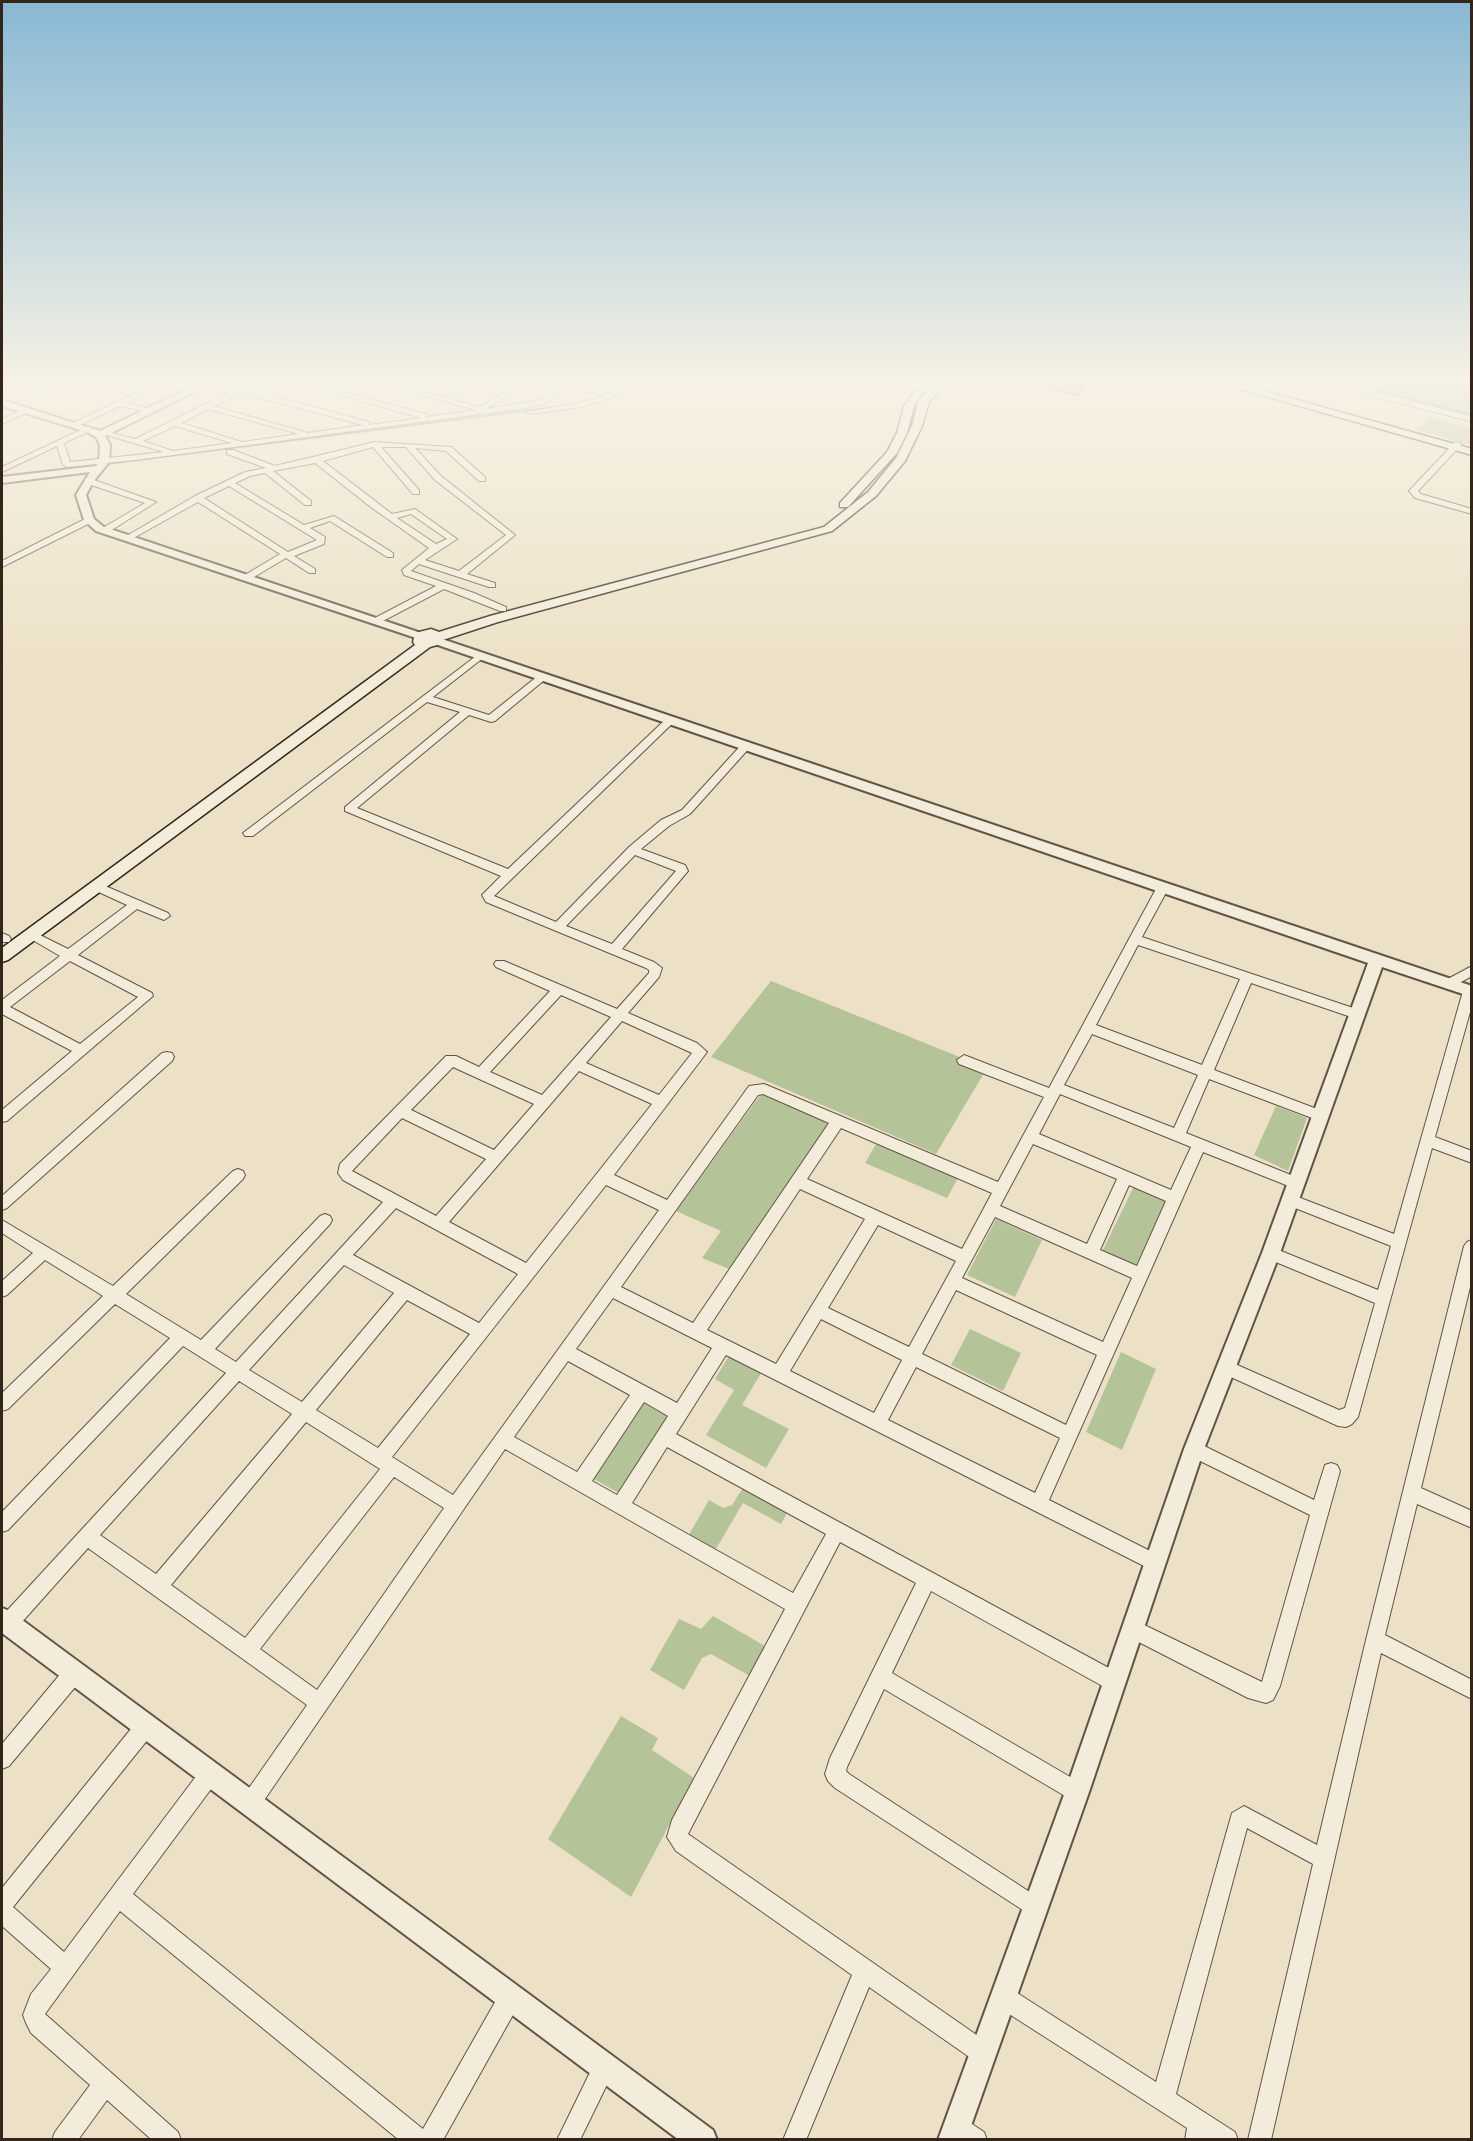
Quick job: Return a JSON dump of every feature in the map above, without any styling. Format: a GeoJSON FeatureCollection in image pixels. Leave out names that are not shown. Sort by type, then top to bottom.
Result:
{"type":"FeatureCollection","features":[{"type":"Feature","properties":{"kind":"main road"},"geometry":{"type":"LineString","coordinates":[[3,939],[387,658],[427,639],[503,609],[795,531],[821,521],[846,503],[864,483]]}},
{"type":"Feature","properties":{"kind":"main road"},"geometry":{"type":"LineString","coordinates":[[2,956],[427,639],[494,619],[812,535],[828,529],[872,495],[882,483]]}},
{"type":"Feature","properties":{"kind":"street"},"geometry":{"type":"LineString","coordinates":[[87,483],[81,495],[89,520],[104,531],[747,745],[1470,991],[1352,1412],[1346,1419],[1338,1419],[1226,1367]]}},
{"type":"Feature","properties":{"kind":"street"},"geometry":{"type":"LineString","coordinates":[[94,483],[152,502],[104,531]]}},
{"type":"Feature","properties":{"kind":"street"},"geometry":{"type":"LineString","coordinates":[[127,538],[229,483],[322,541],[287,555],[246,578]]}},
{"type":"Feature","properties":{"kind":"street"},"geometry":{"type":"LineString","coordinates":[[286,483],[308,503]]}},
{"type":"Feature","properties":{"kind":"street"},"geometry":{"type":"LineString","coordinates":[[346,483],[435,548]]}},
{"type":"Feature","properties":{"kind":"street"},"geometry":{"type":"LineString","coordinates":[[408,483],[416,492]]}},
{"type":"Feature","properties":{"kind":"street"},"geometry":{"type":"LineString","coordinates":[[444,483],[511,535],[460,575]]}},
{"type":"Feature","properties":{"kind":"street"},"geometry":{"type":"LineString","coordinates":[[1421,483],[1413,491],[1418,496],[1472,512]]}},
{"type":"Feature","properties":{"kind":"street"},"geometry":{"type":"LineString","coordinates":[[198,498],[312,571]]}},
{"type":"Feature","properties":{"kind":"street"},"geometry":{"type":"LineString","coordinates":[[390,517],[412,511],[453,539],[435,548],[405,571],[503,609]]}},
{"type":"Feature","properties":{"kind":"street"},"geometry":{"type":"LineString","coordinates":[[303,528],[331,518],[390,555]]}},
{"type":"Feature","properties":{"kind":"street"},"geometry":{"type":"LineString","coordinates":[[2,564],[89,520]]}},
{"type":"Feature","properties":{"kind":"street"},"geometry":{"type":"LineString","coordinates":[[419,561],[492,585]]}},
{"type":"Feature","properties":{"kind":"street"},"geometry":{"type":"LineString","coordinates":[[376,621],[444,585]]}},
{"type":"Feature","properties":{"kind":"street"},"geometry":{"type":"LineString","coordinates":[[249,833],[480,656]]}},
{"type":"Feature","properties":{"kind":"street"},"geometry":{"type":"LineString","coordinates":[[426,698],[491,719],[543,677]]}},
{"type":"Feature","properties":{"kind":"street"},"geometry":{"type":"LineString","coordinates":[[468,712],[349,809],[508,874]]}},
{"type":"Feature","properties":{"kind":"street"},"geometry":{"type":"LineString","coordinates":[[438,1224],[655,974],[656,968],[490,899],[488,895],[671,720]]}},
{"type":"Feature","properties":{"kind":"street"},"geometry":{"type":"LineString","coordinates":[[558,927],[633,850],[665,823],[686,812],[747,745]]}},
{"type":"Feature","properties":{"kind":"street"},"geometry":{"type":"LineString","coordinates":[[614,950],[682,872],[681,868],[633,850]]}},
{"type":"Feature","properties":{"kind":"street"},"geometry":{"type":"LineString","coordinates":[[96,886],[164,916]]}},
{"type":"Feature","properties":{"kind":"street"},"geometry":{"type":"LineString","coordinates":[[877,1423],[1163,887]]}},
{"type":"Feature","properties":{"kind":"street"},"geometry":{"type":"LineString","coordinates":[[82,1051],[2,1007],[136,904]]}},
{"type":"Feature","properties":{"kind":"street"},"geometry":{"type":"LineString","coordinates":[[4,1111],[82,1051],[147,996],[30,935]]}},
{"type":"Feature","properties":{"kind":"street"},"geometry":{"type":"LineString","coordinates":[[1135,939],[1357,1014]]}},
{"type":"Feature","properties":{"kind":"street"},"geometry":{"type":"LineString","coordinates":[[976,2139],[955,2133],[1077,1792],[1113,1681],[1134,1629],[1194,1449],[1271,1252],[1377,960]]}},
{"type":"Feature","properties":{"kind":"street"},"geometry":{"type":"LineString","coordinates":[[247,1650],[481,1332],[700,1052],[692,1046],[501,964]]}},
{"type":"Feature","properties":{"kind":"street"},"geometry":{"type":"LineString","coordinates":[[1448,984],[1472,970]]}},
{"type":"Feature","properties":{"kind":"street"},"geometry":{"type":"LineString","coordinates":[[1178,1136],[1247,977]]}},
{"type":"Feature","properties":{"kind":"street"},"geometry":{"type":"LineString","coordinates":[[481,1073],[559,989]]}},
{"type":"Feature","properties":{"kind":"street"},"geometry":{"type":"LineString","coordinates":[[1088,1027],[1320,1116]]}},
{"type":"Feature","properties":{"kind":"street"},"geometry":{"type":"LineString","coordinates":[[2,1204],[167,1057]]}},
{"type":"Feature","properties":{"kind":"street"},"geometry":{"type":"LineString","coordinates":[[964,1060],[1199,1144],[1399,1243]]}},
{"type":"Feature","properties":{"kind":"street"},"geometry":{"type":"LineString","coordinates":[[529,1272],[348,1176],[345,1168],[447,1062],[454,1061],[543,1102]]}},
{"type":"Feature","properties":{"kind":"street"},"geometry":{"type":"LineString","coordinates":[[575,1064],[662,1102]]}},
{"type":"Feature","properties":{"kind":"street"},"geometry":{"type":"LineString","coordinates":[[249,1804],[501,1439],[754,1090],[764,1089],[1001,1190]]}},
{"type":"Feature","properties":{"kind":"street"},"geometry":{"type":"LineString","coordinates":[[400,1111],[495,1157]]}},
{"type":"Feature","properties":{"kind":"street"},"geometry":{"type":"LineString","coordinates":[[696,1332],[838,1121]]}},
{"type":"Feature","properties":{"kind":"street"},"geometry":{"type":"LineString","coordinates":[[1030,1136],[1175,1198]]}},
{"type":"Feature","properties":{"kind":"street"},"geometry":{"type":"LineString","coordinates":[[1427,1140],[1472,1157]]}},
{"type":"Feature","properties":{"kind":"street"},"geometry":{"type":"LineString","coordinates":[[1039,1504],[1199,1144]]}},
{"type":"Feature","properties":{"kind":"street"},"geometry":{"type":"LineString","coordinates":[[2,1404],[238,1175]]}},
{"type":"Feature","properties":{"kind":"street"},"geometry":{"type":"LineString","coordinates":[[604,1177],[668,1207]]}},
{"type":"Feature","properties":{"kind":"street"},"geometry":{"type":"LineString","coordinates":[[1091,1253],[1125,1177]]}},
{"type":"Feature","properties":{"kind":"street"},"geometry":{"type":"LineString","coordinates":[[797,1181],[965,1258]]}},
{"type":"Feature","properties":{"kind":"street"},"geometry":{"type":"LineString","coordinates":[[394,1200],[87,1536],[4,1621],[703,2139]]}},
{"type":"Feature","properties":{"kind":"street"},"geometry":{"type":"LineString","coordinates":[[991,1209],[1141,1275]]}},
{"type":"Feature","properties":{"kind":"street"},"geometry":{"type":"LineString","coordinates":[[779,1374],[874,1218]]}},
{"type":"Feature","properties":{"kind":"street"},"geometry":{"type":"LineString","coordinates":[[202,1350],[325,1220]]}},
{"type":"Feature","properties":{"kind":"street"},"geometry":{"type":"LineString","coordinates":[[2,1226],[180,1338],[456,1506]]}},
{"type":"Feature","properties":{"kind":"street"},"geometry":{"type":"LineString","coordinates":[[1259,2139],[1375,1640],[1472,1246]]}},
{"type":"Feature","properties":{"kind":"street"},"geometry":{"type":"LineString","coordinates":[[2,1290],[44,1252]]}},
{"type":"Feature","properties":{"kind":"street"},"geometry":{"type":"LineString","coordinates":[[1271,1252],[1383,1299]]}},
{"type":"Feature","properties":{"kind":"street"},"geometry":{"type":"LineString","coordinates":[[343,1257],[481,1332]]}},
{"type":"Feature","properties":{"kind":"street"},"geometry":{"type":"LineString","coordinates":[[953,1281],[1107,1352]]}},
{"type":"Feature","properties":{"kind":"street"},"geometry":{"type":"LineString","coordinates":[[610,1289],[1156,1563]]}},
{"type":"Feature","properties":{"kind":"street"},"geometry":{"type":"LineString","coordinates":[[158,1586],[405,1291]]}},
{"type":"Feature","properties":{"kind":"street"},"geometry":{"type":"LineString","coordinates":[[817,1310],[1070,1435]]}},
{"type":"Feature","properties":{"kind":"street"},"geometry":{"type":"LineString","coordinates":[[2,1524],[180,1338]]}},
{"type":"Feature","properties":{"kind":"street"},"geometry":{"type":"LineString","coordinates":[[620,1506],[723,1345]]}},
{"type":"Feature","properties":{"kind":"street"},"geometry":{"type":"LineString","coordinates":[[565,1351],[679,1413]]}},
{"type":"Feature","properties":{"kind":"street"},"geometry":{"type":"LineString","coordinates":[[580,1483],[641,1392]]}},
{"type":"Feature","properties":{"kind":"street"},"geometry":{"type":"LineString","coordinates":[[664,1436],[1113,1681]]}},
{"type":"Feature","properties":{"kind":"street"},"geometry":{"type":"LineString","coordinates":[[501,1439],[796,1605]]}},
{"type":"Feature","properties":{"kind":"street"},"geometry":{"type":"LineString","coordinates":[[1194,1449],[1319,1511]]}},
{"type":"Feature","properties":{"kind":"street"},"geometry":{"type":"LineString","coordinates":[[1134,1629],[1255,1691],[1266,1693],[1270,1686],[1331,1471]]}},
{"type":"Feature","properties":{"kind":"street"},"geometry":{"type":"LineString","coordinates":[[1411,1492],[1472,1520]]}},
{"type":"Feature","properties":{"kind":"street"},"geometry":{"type":"LineString","coordinates":[[837,1530],[679,1827],[677,1837],[682,1844],[983,2053]]}},
{"type":"Feature","properties":{"kind":"street"},"geometry":{"type":"LineString","coordinates":[[87,1536],[320,1702]]}},
{"type":"Feature","properties":{"kind":"street"},"geometry":{"type":"LineString","coordinates":[[927,1579],[837,1765],[835,1774],[842,1781],[1035,1907]]}},
{"type":"Feature","properties":{"kind":"street"},"geometry":{"type":"LineString","coordinates":[[1375,1640],[1472,1690]]}},
{"type":"Feature","properties":{"kind":"street"},"geometry":{"type":"LineString","coordinates":[[2,1759],[74,1673]]}},
{"type":"Feature","properties":{"kind":"street"},"geometry":{"type":"LineString","coordinates":[[879,1676],[1077,1792]]}},
{"type":"Feature","properties":{"kind":"street"},"geometry":{"type":"LineString","coordinates":[[2,1904],[146,1726]]}},
{"type":"Feature","properties":{"kind":"street"},"geometry":{"type":"LineString","coordinates":[[170,2139],[39,2025],[34,2015],[39,2002],[210,1774]]}},
{"type":"Feature","properties":{"kind":"street"},"geometry":{"type":"LineString","coordinates":[[1163,2099],[1239,1820],[1244,1816],[1324,1860]]}},
{"type":"Feature","properties":{"kind":"street"},"geometry":{"type":"LineString","coordinates":[[119,1896],[418,2139]]}},
{"type":"Feature","properties":{"kind":"street"},"geometry":{"type":"LineString","coordinates":[[2,1912],[65,1967]]}},
{"type":"Feature","properties":{"kind":"street"},"geometry":{"type":"LineString","coordinates":[[794,2139],[865,1970]]}},
{"type":"Feature","properties":{"kind":"street"},"geometry":{"type":"LineString","coordinates":[[430,2139],[510,1996]]}},
{"type":"Feature","properties":{"kind":"street"},"geometry":{"type":"LineString","coordinates":[[1003,1997],[1163,2099],[1198,2131],[1227,2139]]}},
{"type":"Feature","properties":{"kind":"street"},"geometry":{"type":"LineString","coordinates":[[568,2139],[605,2066]]}},
{"type":"Feature","properties":{"kind":"street"},"geometry":{"type":"LineString","coordinates":[[63,2139],[105,2083]]}},
{"type":"Feature","properties":{"kind":"green space"},"geometry":{"type":"Polygon","coordinates":[[[771,981],[987,1068],[936,1154],[711,1057],[771,981]]]}},
{"type":"Feature","properties":{"kind":"green space"},"geometry":{"type":"Polygon","coordinates":[[[761,1094],[831,1122],[729,1269],[702,1258],[721,1231],[676,1211],[761,1094]]]}},
{"type":"Feature","properties":{"kind":"green space"},"geometry":{"type":"Polygon","coordinates":[[[1276,1106],[1307,1118],[1288,1171],[1254,1155],[1276,1106]]]}},
{"type":"Feature","properties":{"kind":"green space"},"geometry":{"type":"Polygon","coordinates":[[[876,1144],[958,1178],[947,1198],[865,1163],[876,1144]]]}},
{"type":"Feature","properties":{"kind":"green space"},"geometry":{"type":"Polygon","coordinates":[[[1134,1186],[1166,1200],[1135,1267],[1102,1252],[1134,1186]]]}},
{"type":"Feature","properties":{"kind":"green space"},"geometry":{"type":"Polygon","coordinates":[[[996,1219],[1042,1240],[1015,1297],[967,1275],[996,1219]]]}},
{"type":"Feature","properties":{"kind":"green space"},"geometry":{"type":"Polygon","coordinates":[[[970,1329],[1021,1353],[1003,1391],[951,1365],[970,1329]]]}},
{"type":"Feature","properties":{"kind":"green space"},"geometry":{"type":"Polygon","coordinates":[[[733,1349],[766,1365],[742,1405],[789,1429],[766,1468],[706,1435],[734,1390],[715,1379],[733,1349]]]}},
{"type":"Feature","properties":{"kind":"green space"},"geometry":{"type":"Polygon","coordinates":[[[1121,1352],[1156,1369],[1122,1450],[1086,1432],[1121,1352]]]}},
{"type":"Feature","properties":{"kind":"green space"},"geometry":{"type":"Polygon","coordinates":[[[649,1393],[676,1407],[619,1493],[592,1478],[649,1393]]]}},
{"type":"Feature","properties":{"kind":"green space"},"geometry":{"type":"Polygon","coordinates":[[[751,1475],[795,1498],[781,1524],[743,1503],[714,1552],[687,1538],[709,1500],[723,1508],[732,1505],[751,1475]]]}},
{"type":"Feature","properties":{"kind":"green space"},"geometry":{"type":"Polygon","coordinates":[[[713,1616],[765,1646],[750,1676],[711,1654],[702,1658],[684,1690],[650,1670],[679,1619],[701,1629],[713,1616]]]}},
{"type":"Feature","properties":{"kind":"green space"},"geometry":{"type":"Polygon","coordinates":[[[621,1716],[658,1738],[652,1750],[694,1778],[631,1897],[548,1839],[621,1716]]]}}]}
